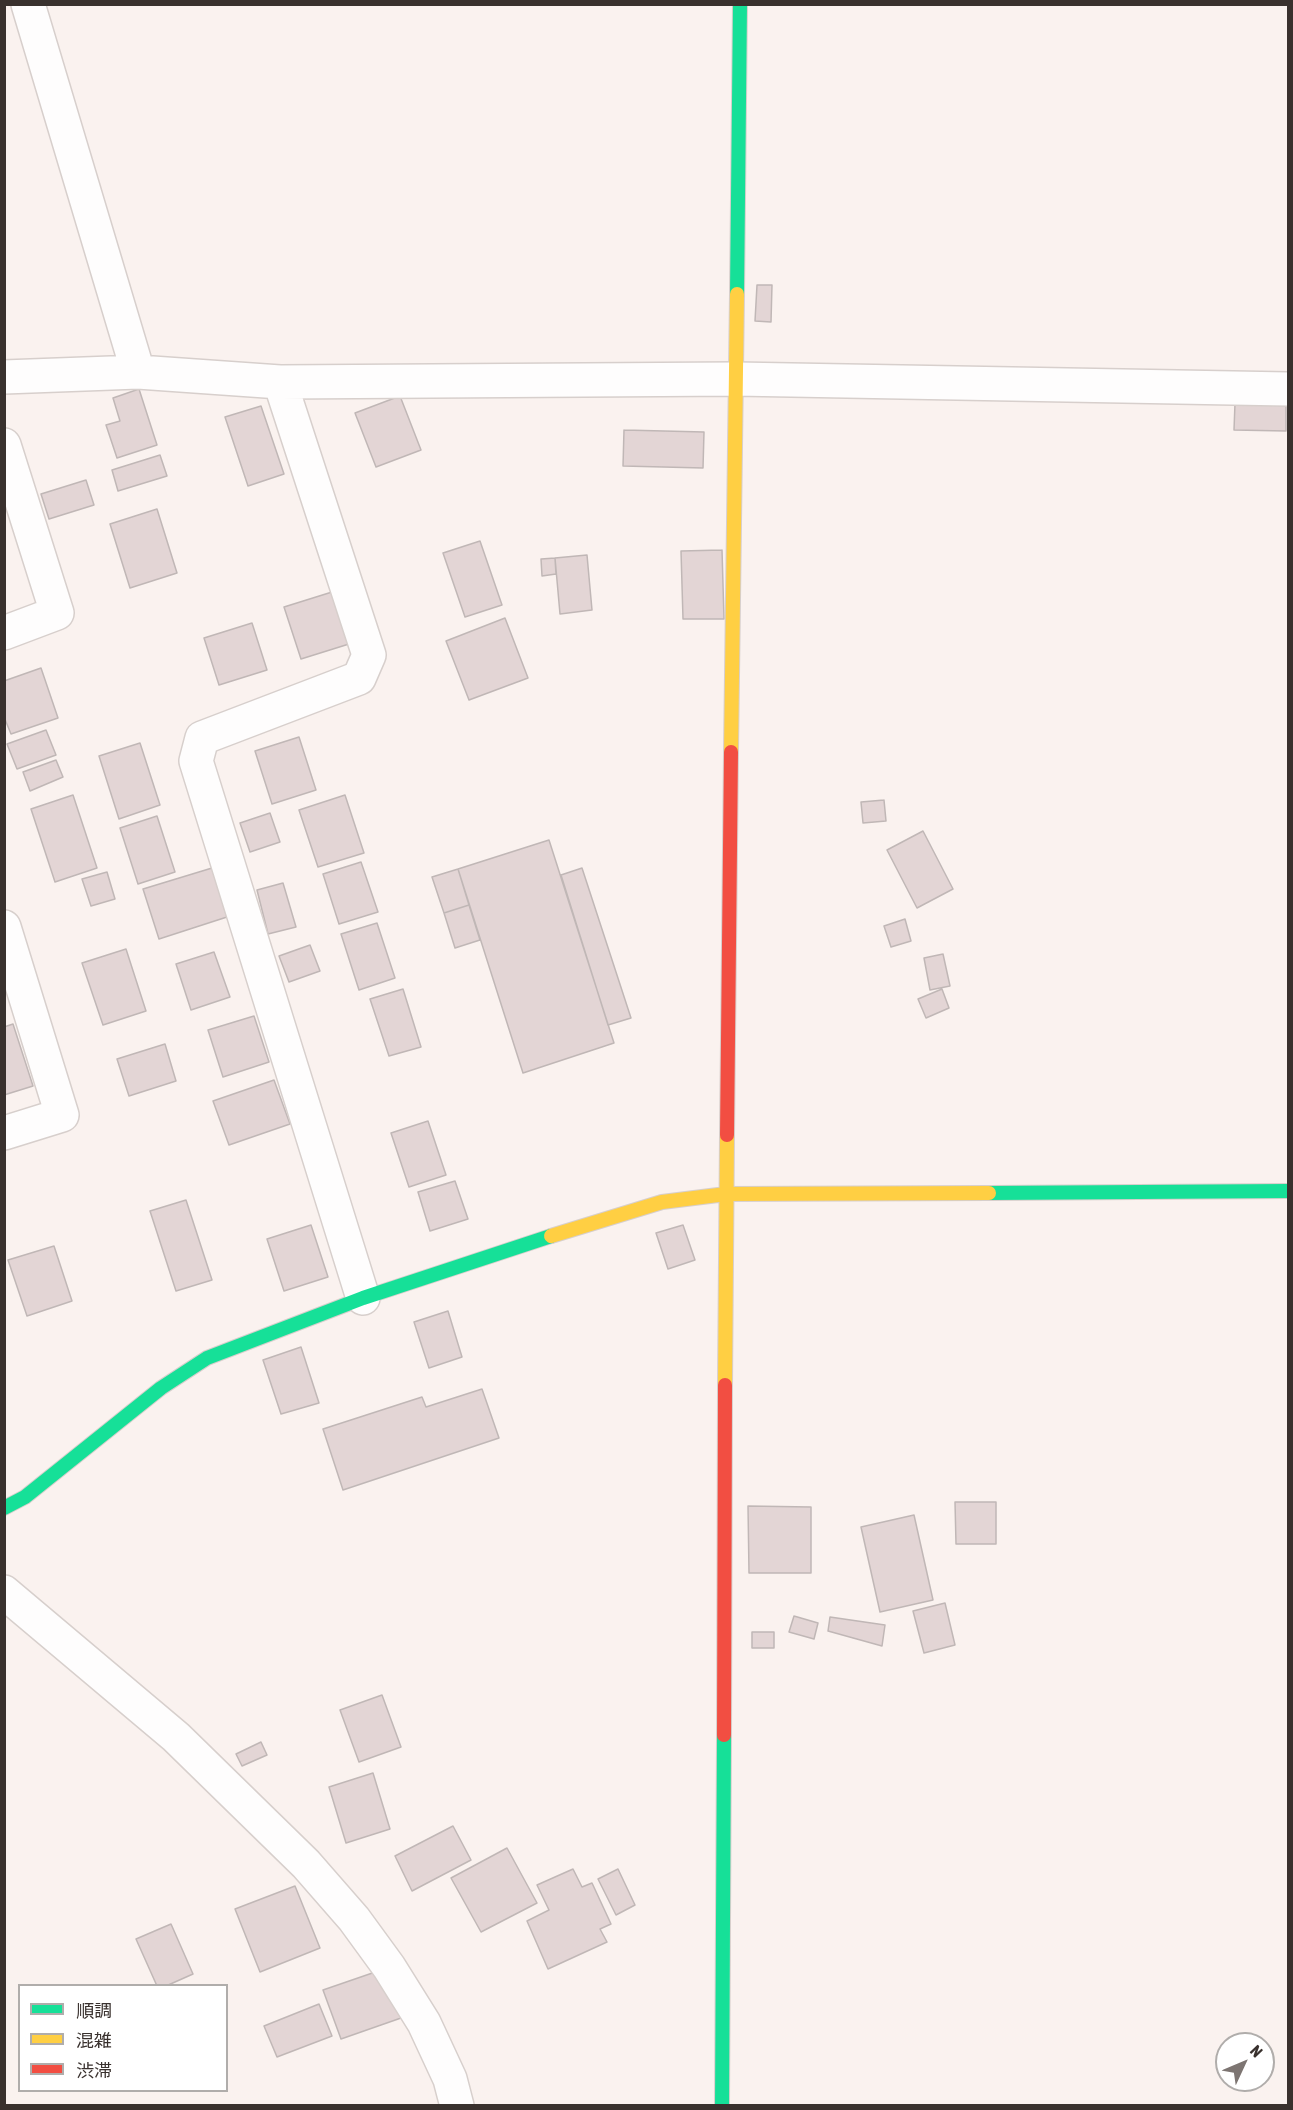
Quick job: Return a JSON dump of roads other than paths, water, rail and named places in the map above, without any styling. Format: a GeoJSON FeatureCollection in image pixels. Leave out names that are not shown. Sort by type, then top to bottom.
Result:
{"type":"FeatureCollection","features":[{"type":"Feature","properties":{"kind":"street"},"geometry":{"type":"LineString","coordinates":[[28,4],[138,372]]}},
{"type":"Feature","properties":{"kind":"street"},"geometry":{"type":"LineString","coordinates":[[722,2106],[726,1194],[740,4]]}},
{"type":"Feature","properties":{"kind":"street"},"geometry":{"type":"LineString","coordinates":[[4,377],[138,372],[280,382],[736,379],[1288,389]]}},
{"type":"Feature","properties":{"kind":"street"},"geometry":{"type":"LineString","coordinates":[[280,382],[369,655],[359,678],[202,738],[196,761],[363,1298]]}},
{"type":"Feature","properties":{"kind":"street"},"geometry":{"type":"LineString","coordinates":[[4,445],[57,613],[4,633]]}},
{"type":"Feature","properties":{"kind":"street"},"geometry":{"type":"LineString","coordinates":[[4,927],[62,1115],[4,1133]]}},
{"type":"Feature","properties":{"kind":"street"},"geometry":{"type":"LineString","coordinates":[[4,1508],[25,1497],[161,1388],[207,1358],[363,1298],[626,1211],[662,1202],[726,1194],[1288,1191]]}},
{"type":"Feature","properties":{"kind":"street"},"geometry":{"type":"LineString","coordinates":[[4,1592],[176,1737],[306,1864],[354,1919],[418,2014],[450,2079],[457,2106]]}}]}
